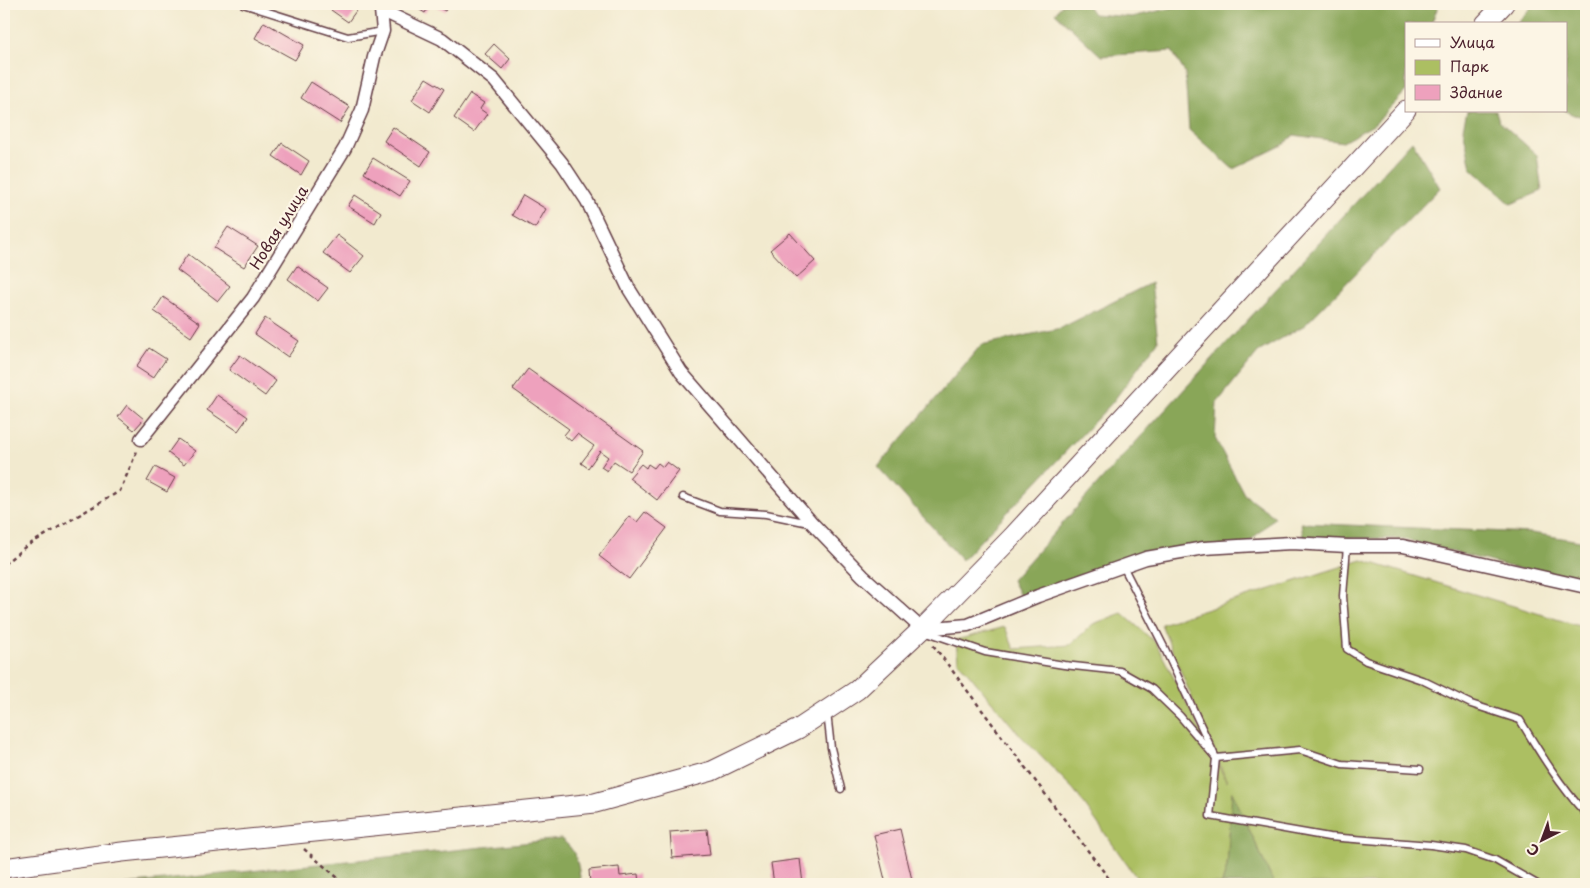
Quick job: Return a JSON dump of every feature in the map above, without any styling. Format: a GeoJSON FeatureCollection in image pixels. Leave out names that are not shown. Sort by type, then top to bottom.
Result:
{"type":"FeatureCollection","features":[{"type":"Feature","properties":{"kind":"main road"},"geometry":{"type":"LineString","coordinates":[[1487,22],[1504,4]]}},
{"type":"Feature","properties":{"kind":"main road"},"geometry":{"type":"LineString","coordinates":[[4,868],[122,852],[595,803],[712,771],[798,730],[857,690],[922,630],[1012,537],[1405,111]]}},
{"type":"Feature","properties":{"kind":"street","name":"Новая улица"},"geometry":{"type":"LineString","coordinates":[[141,439],[253,298],[345,148],[362,110],[374,57],[383,31],[383,7]]}},
{"type":"Feature","properties":{"kind":"street"},"geometry":{"type":"LineString","coordinates":[[383,7],[442,39],[494,80],[562,163],[587,201],[629,289],[681,372],[812,524],[863,576],[922,630],[968,625],[1038,596],[1146,558],[1204,548],[1292,543],[1347,546],[1403,546],[1586,587]]}},
{"type":"Feature","properties":{"kind":"lane"},"geometry":{"type":"LineString","coordinates":[[243,4],[348,37],[383,31]]}},
{"type":"Feature","properties":{"kind":"lane"},"geometry":{"type":"LineString","coordinates":[[683,497],[720,511],[766,514],[812,524]]}},
{"type":"Feature","properties":{"kind":"lane"},"geometry":{"type":"LineString","coordinates":[[1347,546],[1343,596],[1347,649],[1366,660],[1422,680],[1470,704],[1520,720],[1553,772],[1573,800],[1586,814]]}},
{"type":"Feature","properties":{"kind":"lane"},"geometry":{"type":"LineString","coordinates":[[1123,566],[1164,647],[1216,758],[1210,816],[1329,837],[1431,845],[1466,850],[1495,860],[1537,884]]}},
{"type":"Feature","properties":{"kind":"lane"},"geometry":{"type":"LineString","coordinates":[[922,630],[985,652],[1120,672],[1152,689],[1180,716],[1216,758]]}},
{"type":"Feature","properties":{"kind":"lane"},"geometry":{"type":"LineString","coordinates":[[827,711],[831,748],[841,789]]}},
{"type":"Feature","properties":{"kind":"lane"},"geometry":{"type":"LineString","coordinates":[[1216,758],[1300,750],[1342,764],[1420,769]]}},
{"type":"Feature","properties":{"kind":"path"},"geometry":{"type":"LineString","coordinates":[[4,564],[24,547],[120,490],[141,439]]}},
{"type":"Feature","properties":{"kind":"path"},"geometry":{"type":"LineString","coordinates":[[922,630],[1113,884]]}},
{"type":"Feature","properties":{"kind":"path"},"geometry":{"type":"LineString","coordinates":[[288,835],[344,884]]}},
{"type":"Feature","properties":{"kind":"green space"},"geometry":{"type":"Polygon","coordinates":[[[1063,4],[1086,4],[1093,14],[1132,17],[1189,4],[1439,4],[1432,22],[1405,22],[1405,92],[1375,124],[1343,142],[1294,135],[1283,145],[1233,169],[1189,130],[1185,73],[1172,51],[1101,56],[1055,13],[1063,4]]]}},
{"type":"Feature","properties":{"kind":"green space"},"geometry":{"type":"Polygon","coordinates":[[[1534,4],[1586,4],[1586,117],[1567,112],[1568,22],[1518,22],[1534,4]]]}},
{"type":"Feature","properties":{"kind":"green space"},"geometry":{"type":"Polygon","coordinates":[[[1467,112],[1496,112],[1499,121],[1537,155],[1542,191],[1511,204],[1471,168],[1463,128],[1467,112]]]}},
{"type":"Feature","properties":{"kind":"green space"},"geometry":{"type":"Polygon","coordinates":[[[1412,141],[1440,188],[1305,325],[1258,352],[1217,403],[1215,438],[1244,494],[1275,517],[1243,548],[1113,564],[1020,596],[1012,580],[1112,468],[1412,141]]]}},
{"type":"Feature","properties":{"kind":"green space"},"geometry":{"type":"Polygon","coordinates":[[[1151,283],[1158,341],[1112,403],[962,560],[878,467],[981,345],[1061,328],[1151,283]]]}},
{"type":"Feature","properties":{"kind":"green space"},"geometry":{"type":"Polygon","coordinates":[[[1301,523],[1532,533],[1586,542],[1586,584],[1404,539],[1303,537],[1301,523]]]}},
{"type":"Feature","properties":{"kind":"green space"},"geometry":{"type":"Polygon","coordinates":[[[1362,560],[1586,628],[1586,884],[1274,884],[1232,792],[1227,867],[1222,884],[1141,884],[1074,790],[1018,733],[958,661],[956,640],[1005,627],[1014,649],[1070,645],[1093,624],[1122,613],[1156,643],[1227,782],[1161,624],[1362,560]]]}},
{"type":"Feature","properties":{"kind":"green space"},"geometry":{"type":"Polygon","coordinates":[[[1232,791],[1274,884],[1222,884],[1227,867],[1232,791]]]}},
{"type":"Feature","properties":{"kind":"green space"},"geometry":{"type":"Polygon","coordinates":[[[561,839],[571,848],[574,854],[581,884],[125,884],[561,839]]]}},
{"type":"Feature","properties":{"kind":"building"},"geometry":{"type":"Polygon","coordinates":[[[335,4],[361,4],[348,22],[331,10],[335,4]]]}},
{"type":"Feature","properties":{"kind":"building"},"geometry":{"type":"Polygon","coordinates":[[[410,4],[425,4],[429,6],[425,13],[410,4]]]}},
{"type":"Feature","properties":{"kind":"building"},"geometry":{"type":"Polygon","coordinates":[[[433,4],[449,4],[445,11],[433,4]]]}},
{"type":"Feature","properties":{"kind":"building"},"geometry":{"type":"Polygon","coordinates":[[[264,22],[304,45],[295,60],[255,38],[264,22]]]}},
{"type":"Feature","properties":{"kind":"building"},"geometry":{"type":"Polygon","coordinates":[[[494,44],[510,59],[502,69],[485,54],[494,44]]]}},
{"type":"Feature","properties":{"kind":"building"},"geometry":{"type":"Polygon","coordinates":[[[426,78],[444,89],[430,112],[412,100],[426,78]]]}},
{"type":"Feature","properties":{"kind":"building"},"geometry":{"type":"Polygon","coordinates":[[[311,82],[350,107],[340,123],[301,98],[311,82]]]}},
{"type":"Feature","properties":{"kind":"building"},"geometry":{"type":"Polygon","coordinates":[[[470,94],[484,103],[480,109],[487,114],[474,132],[454,118],[470,94]]]}},
{"type":"Feature","properties":{"kind":"building"},"geometry":{"type":"Polygon","coordinates":[[[393,127],[430,152],[421,166],[384,141],[393,127]]]}},
{"type":"Feature","properties":{"kind":"building"},"geometry":{"type":"Polygon","coordinates":[[[282,143],[309,161],[301,175],[273,156],[282,143]]]}},
{"type":"Feature","properties":{"kind":"building"},"geometry":{"type":"Polygon","coordinates":[[[373,158],[410,181],[400,196],[364,173],[373,158]]]}},
{"type":"Feature","properties":{"kind":"building"},"geometry":{"type":"Polygon","coordinates":[[[355,195],[381,212],[375,223],[348,206],[355,195]]]}},
{"type":"Feature","properties":{"kind":"building"},"geometry":{"type":"Polygon","coordinates":[[[523,195],[546,209],[535,228],[512,215],[523,195]]]}},
{"type":"Feature","properties":{"kind":"building"},"geometry":{"type":"Polygon","coordinates":[[[228,227],[258,246],[244,267],[214,248],[228,227]]]}},
{"type":"Feature","properties":{"kind":"building"},"geometry":{"type":"Polygon","coordinates":[[[790,233],[815,261],[796,278],[770,250],[790,233]]]}},
{"type":"Feature","properties":{"kind":"building"},"geometry":{"type":"Polygon","coordinates":[[[337,235],[364,256],[350,273],[323,253],[337,235]]]}},
{"type":"Feature","properties":{"kind":"building"},"geometry":{"type":"Polygon","coordinates":[[[188,254],[230,286],[218,301],[177,270],[188,254]]]}},
{"type":"Feature","properties":{"kind":"building"},"geometry":{"type":"Polygon","coordinates":[[[297,266],[328,288],[318,301],[288,279],[297,266]]]}},
{"type":"Feature","properties":{"kind":"building"},"geometry":{"type":"Polygon","coordinates":[[[163,297],[200,323],[191,337],[154,311],[163,297]]]}},
{"type":"Feature","properties":{"kind":"building"},"geometry":{"type":"Polygon","coordinates":[[[265,318],[299,341],[288,357],[255,334],[265,318]]]}},
{"type":"Feature","properties":{"kind":"building"},"geometry":{"type":"Polygon","coordinates":[[[149,348],[166,359],[153,378],[136,367],[149,348]]]}},
{"type":"Feature","properties":{"kind":"building"},"geometry":{"type":"Polygon","coordinates":[[[240,355],[276,381],[265,396],[229,370],[240,355]]]}},
{"type":"Feature","properties":{"kind":"building"},"geometry":{"type":"Polygon","coordinates":[[[528,369],[643,451],[629,471],[614,461],[607,471],[601,467],[608,457],[600,451],[588,468],[581,463],[594,446],[577,434],[571,441],[564,435],[569,429],[513,389],[528,369]]]}},
{"type":"Feature","properties":{"kind":"building"},"geometry":{"type":"Polygon","coordinates":[[[217,395],[248,417],[238,431],[207,410],[217,395]]]}},
{"type":"Feature","properties":{"kind":"building"},"geometry":{"type":"Polygon","coordinates":[[[127,405],[144,419],[134,430],[118,417],[127,405]]]}},
{"type":"Feature","properties":{"kind":"building"},"geometry":{"type":"Polygon","coordinates":[[[178,439],[195,451],[184,465],[168,453],[178,439]]]}},
{"type":"Feature","properties":{"kind":"building"},"geometry":{"type":"Polygon","coordinates":[[[667,462],[679,471],[657,500],[629,478],[641,464],[646,468],[648,464],[654,468],[658,463],[663,467],[667,462]]]}},
{"type":"Feature","properties":{"kind":"building"},"geometry":{"type":"Polygon","coordinates":[[[155,467],[175,478],[167,492],[147,481],[155,467]]]}},
{"type":"Feature","properties":{"kind":"building"},"geometry":{"type":"Polygon","coordinates":[[[645,512],[667,528],[629,579],[599,556],[629,516],[637,522],[645,512]]]}},
{"type":"Feature","properties":{"kind":"building"},"geometry":{"type":"Polygon","coordinates":[[[707,829],[710,855],[672,858],[670,832],[707,829]]]}},
{"type":"Feature","properties":{"kind":"building"},"geometry":{"type":"Polygon","coordinates":[[[900,829],[913,884],[886,884],[874,835],[900,829]]]}},
{"type":"Feature","properties":{"kind":"building"},"geometry":{"type":"Polygon","coordinates":[[[800,859],[803,884],[774,884],[771,863],[800,859]]]}},
{"type":"Feature","properties":{"kind":"building"},"geometry":{"type":"Polygon","coordinates":[[[619,867],[620,876],[638,874],[639,884],[590,884],[589,870],[619,867]]]}}]}
